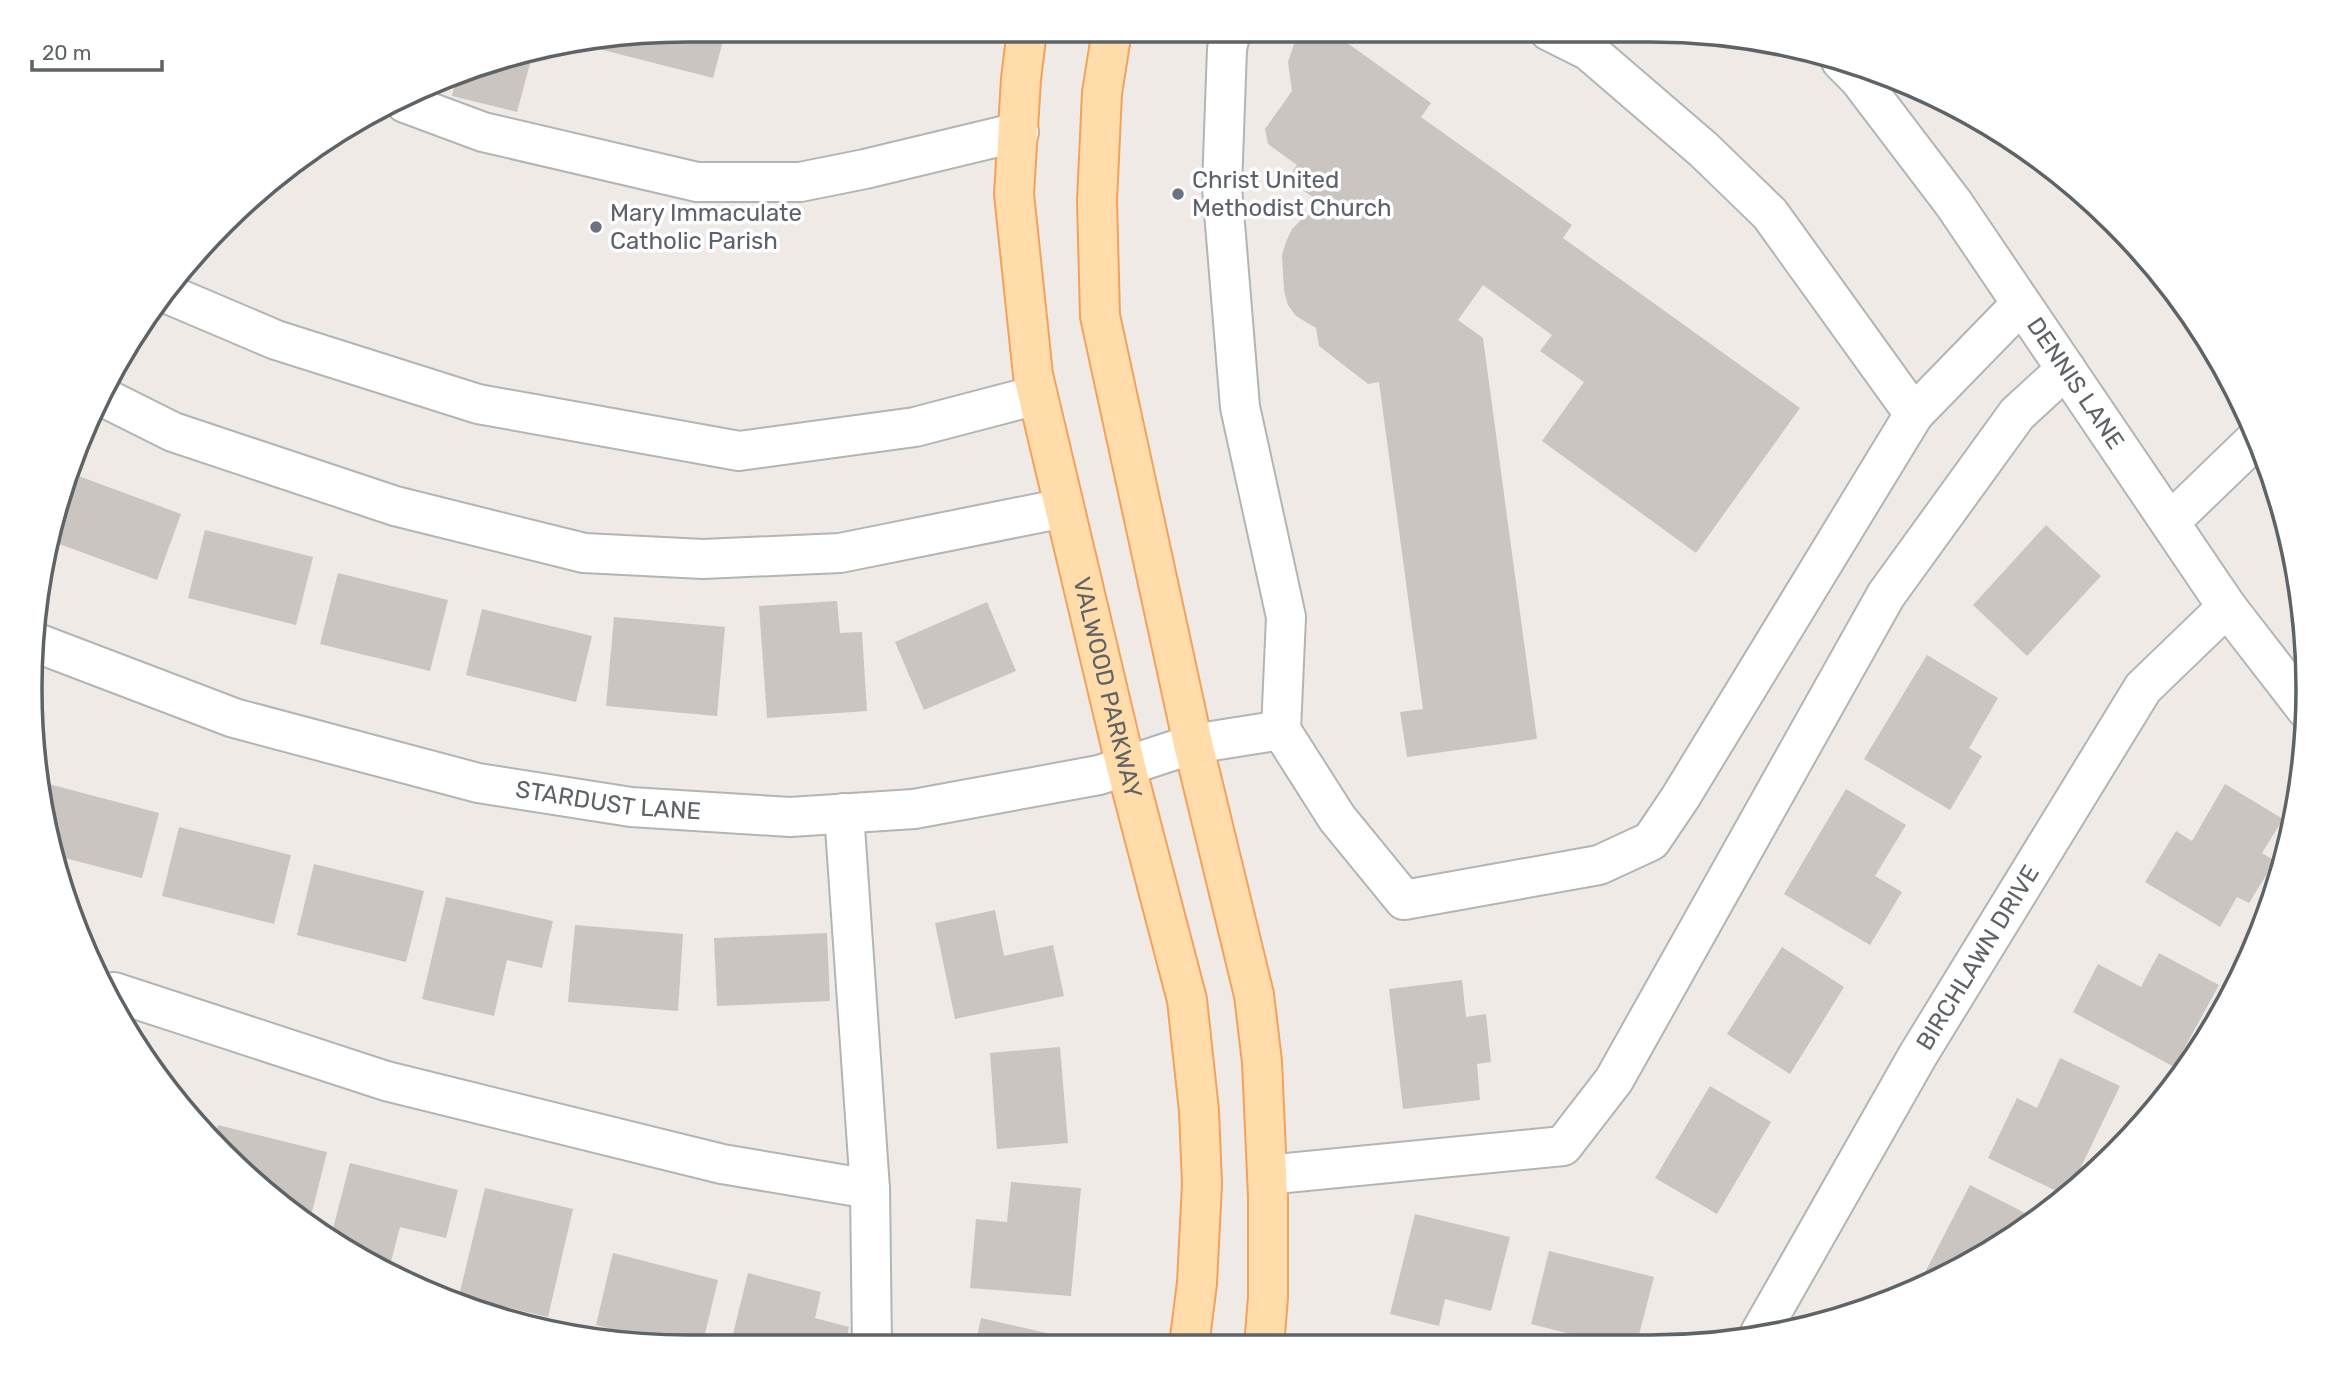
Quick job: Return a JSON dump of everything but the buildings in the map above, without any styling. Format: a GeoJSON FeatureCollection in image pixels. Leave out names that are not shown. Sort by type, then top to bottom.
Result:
{"type":"FeatureCollection","features":[{"type":"Feature","properties":{"kind":"main road","name":"VALWOOD PARKWAY"},"geometry":{"type":"LineString","coordinates":[[1026,42],[1014,194],[1033,375],[1126,767],[1189,1012],[1199,1111],[1202,1184],[1197,1283],[1190,1335]]}},
{"type":"Feature","properties":{"kind":"main road"},"geometry":{"type":"LineString","coordinates":[[1110,42],[1102,93],[1097,201],[1100,316],[1193,744],[1254,995],[1262,1062],[1267,1175],[1268,1297],[1265,1335]]}},
{"type":"Feature","properties":{"kind":"street"},"geometry":{"type":"LineString","coordinates":[[1228,42],[1222,187],[1240,407],[1286,617],[1281,730],[1337,818],[1404,900],[1599,865],[1651,841],[1680,798],[1914,414],[2021,304]]}},
{"type":"Feature","properties":{"kind":"street"},"geometry":{"type":"LineString","coordinates":[[1571,42],[1589,51],[1704,150],[1770,214],[1914,414]]}},
{"type":"Feature","properties":{"kind":"street","name":"DENNIS LANE"},"geometry":{"type":"LineString","coordinates":[[1857,76],[1954,204],[2227,607],[2296,696]]}},
{"type":"Feature","properties":{"kind":"street"},"geometry":{"type":"LineString","coordinates":[[411,105],[484,132],[696,182],[800,182],[1019,132]]}},
{"type":"Feature","properties":{"kind":"street"},"geometry":{"type":"LineString","coordinates":[[175,297],[275,340],[478,404],[739,451],[915,427],[1037,395]]}},
{"type":"Feature","properties":{"kind":"street"},"geometry":{"type":"LineString","coordinates":[[1267,1175],[1563,1146],[1614,1080],[1886,595],[2017,414],[2066,369]]}},
{"type":"Feature","properties":{"kind":"street"},"geometry":{"type":"LineString","coordinates":[[110,401],[173,432],[395,506],[584,553],[703,559],[840,553],[1064,508]]}},
{"type":"Feature","properties":{"kind":"street"},"geometry":{"type":"LineString","coordinates":[[2170,522],[2249,446]]}},
{"type":"Feature","properties":{"kind":"street","name":"BIRCHLAWN DRIVE"},"geometry":{"type":"LineString","coordinates":[[1764,1325],[1918,1055],[2143,688],[2227,607]]}},
{"type":"Feature","properties":{"kind":"street","name":"STARDUST LANE"},"geometry":{"type":"LineString","coordinates":[[43,645],[234,719],[478,783],[631,807],[790,817],[914,808],[1099,775],[1193,744],[1281,730]]}},
{"type":"Feature","properties":{"kind":"street"},"geometry":{"type":"LineString","coordinates":[[844,813],[870,1189],[872,1335]]}},
{"type":"Feature","properties":{"kind":"street"},"geometry":{"type":"LineString","coordinates":[[119,994],[386,1081],[722,1164],[870,1189]]}},
{"type":"Feature","properties":{"kind":"place","name":"Christ United Methodist Church"},"geometry":{"type":"Point","coordinates":[1178,194]}},
{"type":"Feature","properties":{"kind":"place","name":"Mary Immaculate Catholic Parish"},"geometry":{"type":"Point","coordinates":[596,227]}}]}
